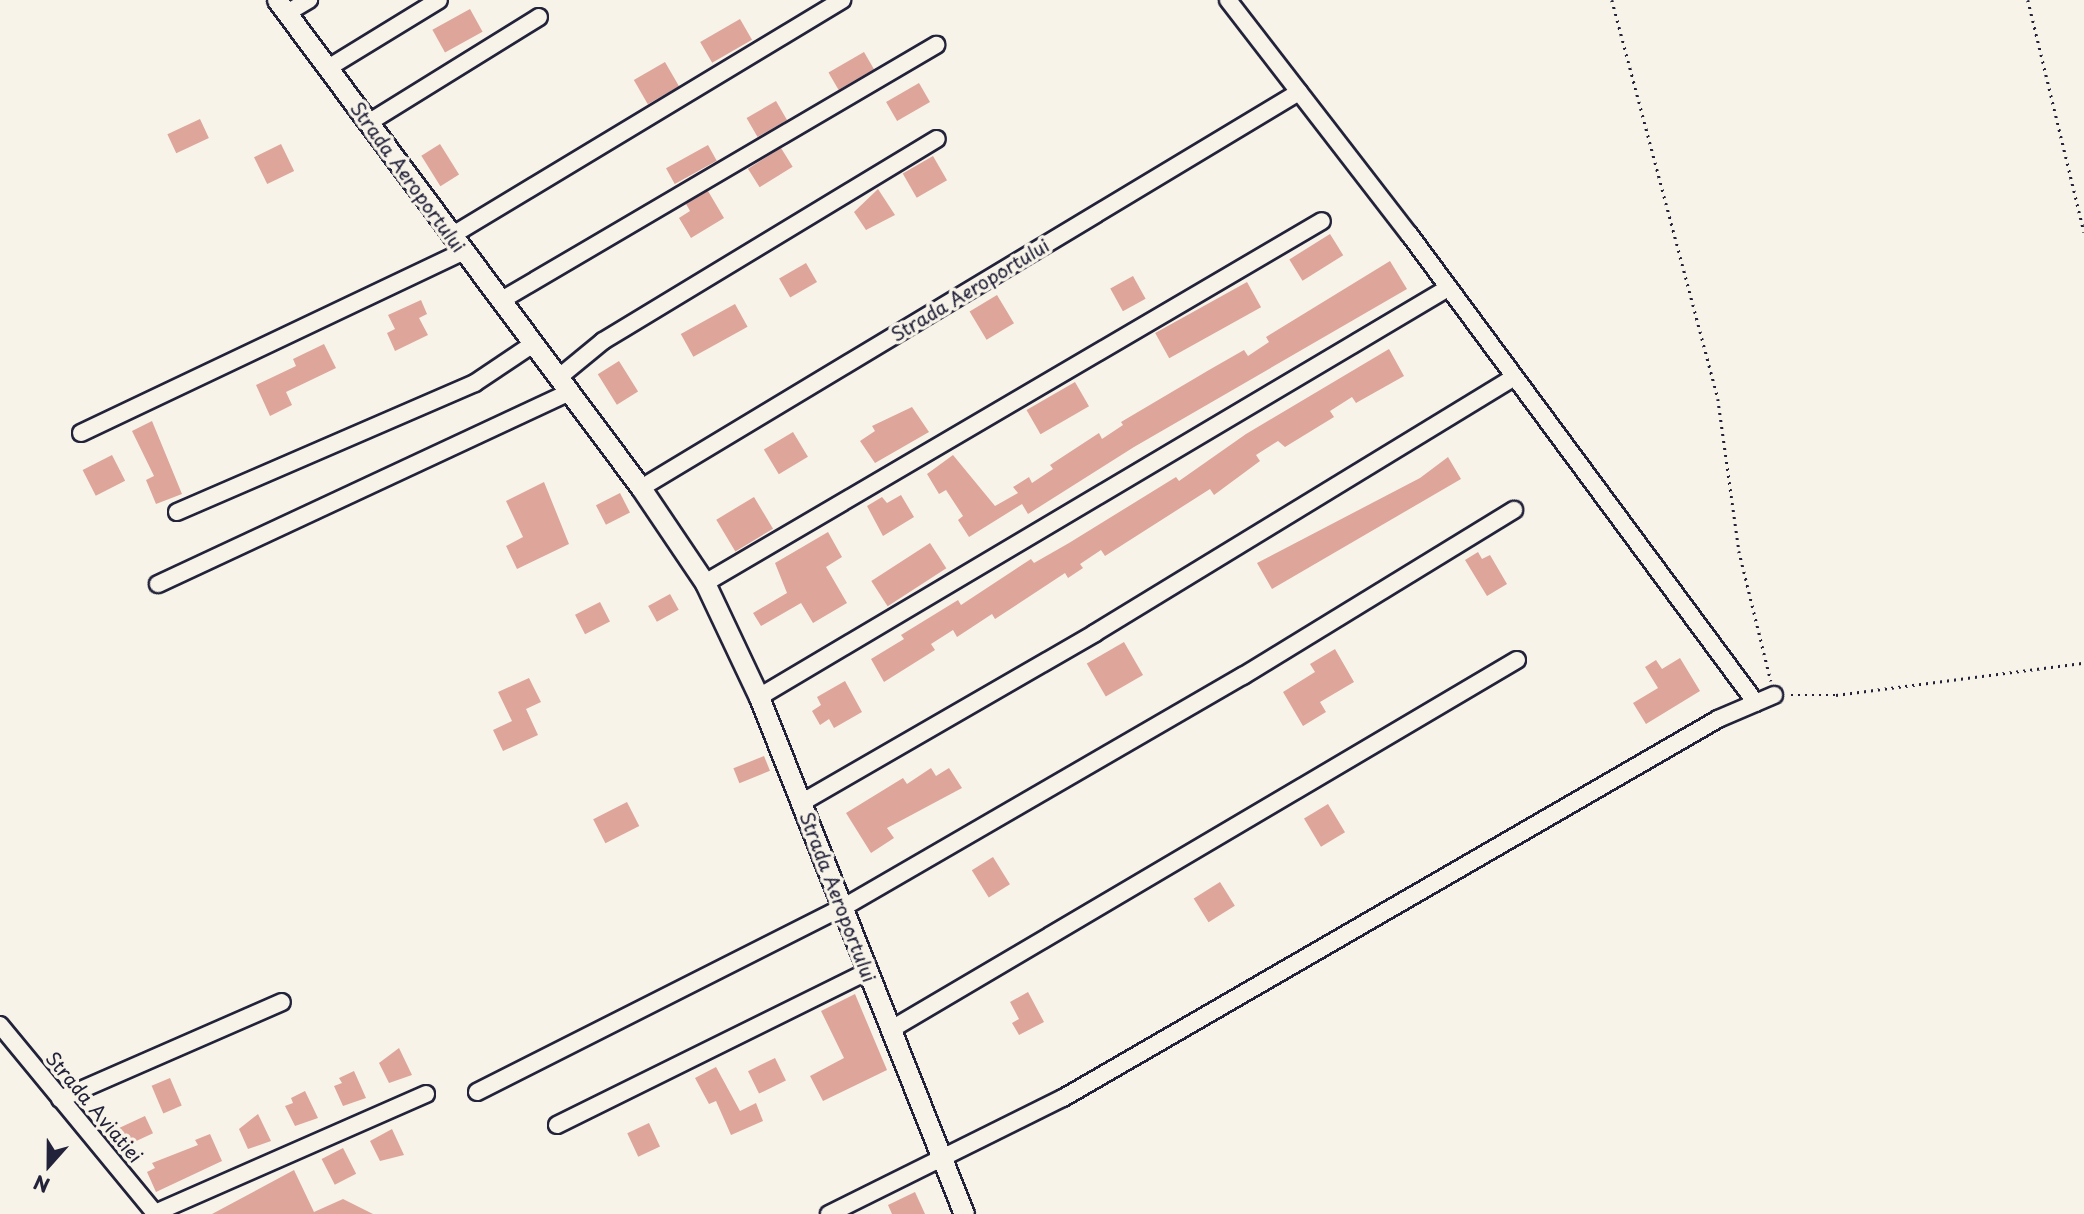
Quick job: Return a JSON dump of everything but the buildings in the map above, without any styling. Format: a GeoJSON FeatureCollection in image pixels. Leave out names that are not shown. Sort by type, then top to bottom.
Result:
{"type":"FeatureCollection","features":[{"type":"Feature","properties":{"kind":"street"},"geometry":{"type":"LineString","coordinates":[[282,6],[309,0]]}},
{"type":"Feature","properties":{"kind":"street"},"geometry":{"type":"LineString","coordinates":[[328,68],[439,0]]}},
{"type":"Feature","properties":{"kind":"street"},"geometry":{"type":"LineString","coordinates":[[80,433],[456,244],[842,0]]}},
{"type":"Feature","properties":{"kind":"street"},"geometry":{"type":"LineString","coordinates":[[1228,0],[1448,288],[1512,378],[1756,703]]}},
{"type":"Feature","properties":{"kind":"street","name":"Strada Aeroportului"},"geometry":{"type":"LineString","coordinates":[[282,6],[456,244],[641,488],[705,583],[760,697],[964,1214]]}},
{"type":"Feature","properties":{"kind":"street"},"geometry":{"type":"LineString","coordinates":[[368,122],[540,17]]}},
{"type":"Feature","properties":{"kind":"street"},"geometry":{"type":"LineString","coordinates":[[500,301],[936,45]]}},
{"type":"Feature","properties":{"kind":"street","name":"Strada Aeroportului"},"geometry":{"type":"LineString","coordinates":[[641,488],[1299,92]]}},
{"type":"Feature","properties":{"kind":"street"},"geometry":{"type":"LineString","coordinates":[[158,584],[564,385],[603,341],[937,139]]}},
{"type":"Feature","properties":{"kind":"street"},"geometry":{"type":"LineString","coordinates":[[705,583],[1322,221]]}},
{"type":"Feature","properties":{"kind":"street"},"geometry":{"type":"LineString","coordinates":[[760,697],[1448,288]]}},
{"type":"Feature","properties":{"kind":"street"},"geometry":{"type":"LineString","coordinates":[[177,512],[475,383],[533,344]]}},
{"type":"Feature","properties":{"kind":"street"},"geometry":{"type":"LineString","coordinates":[[801,803],[1095,633],[1512,378]]}},
{"type":"Feature","properties":{"kind":"street"},"geometry":{"type":"LineString","coordinates":[[477,1092],[844,907],[1243,676],[1514,510]]}},
{"type":"Feature","properties":{"kind":"street"},"geometry":{"type":"LineString","coordinates":[[890,1030],[1517,660]]}},
{"type":"Feature","properties":{"kind":"street"},"geometry":{"type":"LineString","coordinates":[[830,1214],[1063,1098],[1718,719],[1774,695]]}},
{"type":"Feature","properties":{"kind":"street"},"geometry":{"type":"LineString","coordinates":[[557,1125],[867,972]]}},
{"type":"Feature","properties":{"kind":"street"},"geometry":{"type":"LineString","coordinates":[[60,1099],[282,1002]]}},
{"type":"Feature","properties":{"kind":"street","name":"Strada Aviatiei"},"geometry":{"type":"LineString","coordinates":[[0,1025],[155,1213]]}},
{"type":"Feature","properties":{"kind":"street"},"geometry":{"type":"LineString","coordinates":[[155,1213],[426,1094]]}},
{"type":"Feature","properties":{"kind":"path"},"geometry":{"type":"LineString","coordinates":[[1612,0],[1718,399],[1739,551],[1774,695],[1836,695],[2084,663]]}},
{"type":"Feature","properties":{"kind":"path"},"geometry":{"type":"LineString","coordinates":[[2028,0],[2084,232]]}}]}
